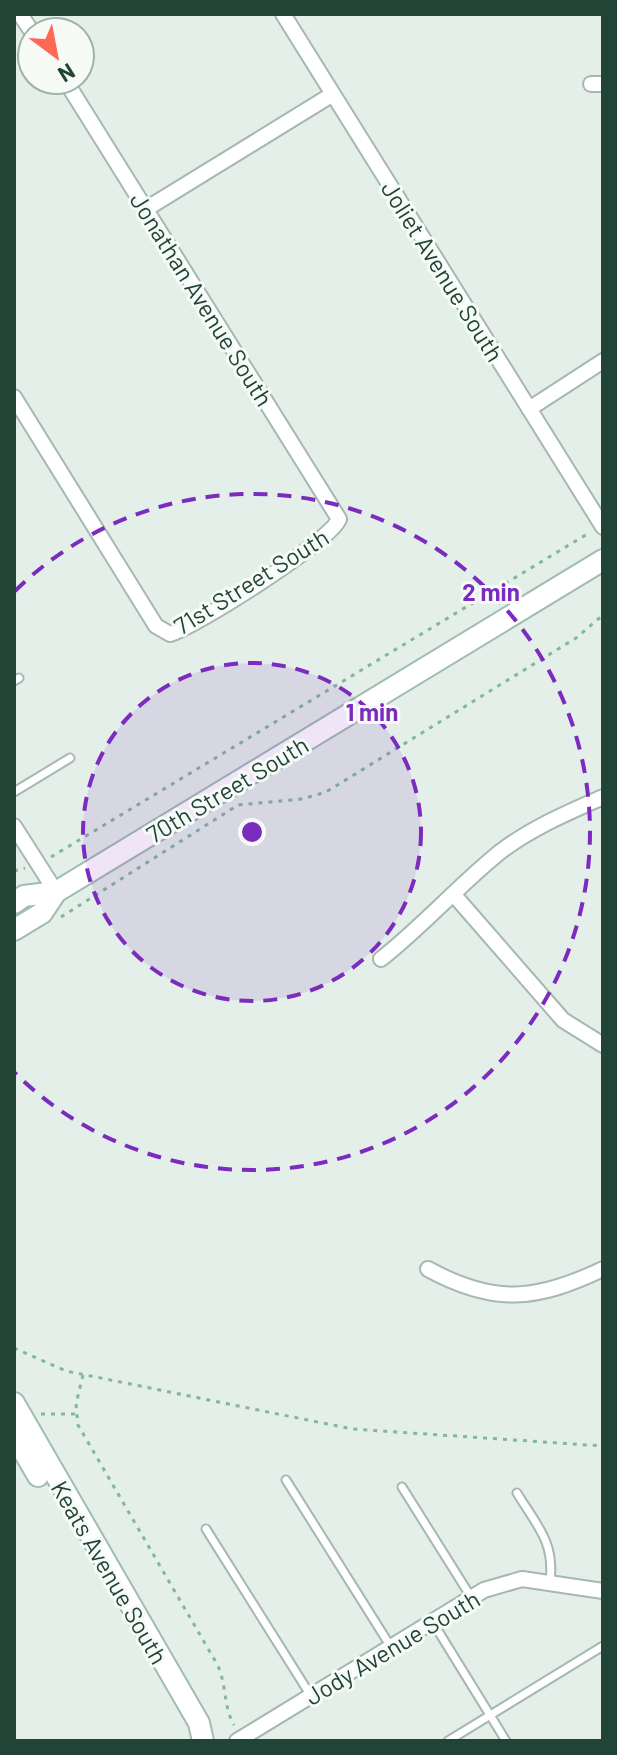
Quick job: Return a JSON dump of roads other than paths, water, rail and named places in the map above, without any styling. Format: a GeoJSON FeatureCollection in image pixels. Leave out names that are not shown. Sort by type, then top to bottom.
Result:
{"type":"FeatureCollection","features":[{"type":"Feature","properties":{"kind":"main road","name":"70th Street South"},"geometry":{"type":"LineString","coordinates":[[14,903],[24,896],[56,892],[603,560]]}},
{"type":"Feature","properties":{"kind":"main road","name":"70th Street South"},"geometry":{"type":"LineString","coordinates":[[14,930],[42,913],[56,892]]}},
{"type":"Feature","properties":{"kind":"main road","name":"Keats Avenue South"},"geometry":{"type":"LineString","coordinates":[[17,1409],[199,1723],[203,1741]]}},
{"type":"Feature","properties":{"kind":"main road","name":"Keats Avenue South"},"geometry":{"type":"LineString","coordinates":[[14,1435],[203,1741]]}},
{"type":"Feature","properties":{"kind":"street","name":"Joliet Avenue South"},"geometry":{"type":"LineString","coordinates":[[287,15],[602,526]]}},
{"type":"Feature","properties":{"kind":"street"},"geometry":{"type":"LineString","coordinates":[[146,209],[333,94]]}},
{"type":"Feature","properties":{"kind":"street","name":"Jonathan Avenue South"},"geometry":{"type":"LineString","coordinates":[[75,96],[339,519]]}},
{"type":"Feature","properties":{"kind":"street"},"geometry":{"type":"LineString","coordinates":[[529,409],[603,361]]}},
{"type":"Feature","properties":{"kind":"street","name":"71st Street South"},"geometry":{"type":"LineString","coordinates":[[14,397],[159,628],[170,634],[306,553],[335,529],[339,519]]}},
{"type":"Feature","properties":{"kind":"street"},"geometry":{"type":"LineString","coordinates":[[381,959],[500,853],[545,823],[603,797]]}},
{"type":"Feature","properties":{"kind":"street"},"geometry":{"type":"LineString","coordinates":[[14,826],[56,892]]}},
{"type":"Feature","properties":{"kind":"street"},"geometry":{"type":"LineString","coordinates":[[455,896],[563,1020],[603,1045]]}},
{"type":"Feature","properties":{"kind":"street"},"geometry":{"type":"LineString","coordinates":[[428,1269],[466,1289],[504,1294],[555,1288],[603,1269]]}},
{"type":"Feature","properties":{"kind":"street","name":"Jody Avenue South"},"geometry":{"type":"LineString","coordinates":[[237,1741],[484,1590],[522,1579],[603,1591]]}},
{"type":"Feature","properties":{"kind":"lane"},"geometry":{"type":"LineString","coordinates":[[14,792],[70,758]]}},
{"type":"Feature","properties":{"kind":"lane"},"geometry":{"type":"LineString","coordinates":[[286,1480],[391,1647]]}},
{"type":"Feature","properties":{"kind":"lane"},"geometry":{"type":"LineString","coordinates":[[402,1487],[471,1597]]}},
{"type":"Feature","properties":{"kind":"lane"},"geometry":{"type":"LineString","coordinates":[[517,1493],[550,1545],[553,1559],[550,1584]]}},
{"type":"Feature","properties":{"kind":"lane"},"geometry":{"type":"LineString","coordinates":[[206,1529],[311,1696]]}},
{"type":"Feature","properties":{"kind":"lane"},"geometry":{"type":"LineString","coordinates":[[432,1621],[506,1741]]}},
{"type":"Feature","properties":{"kind":"lane"},"geometry":{"type":"LineString","coordinates":[[448,1741],[603,1646]]}}]}
